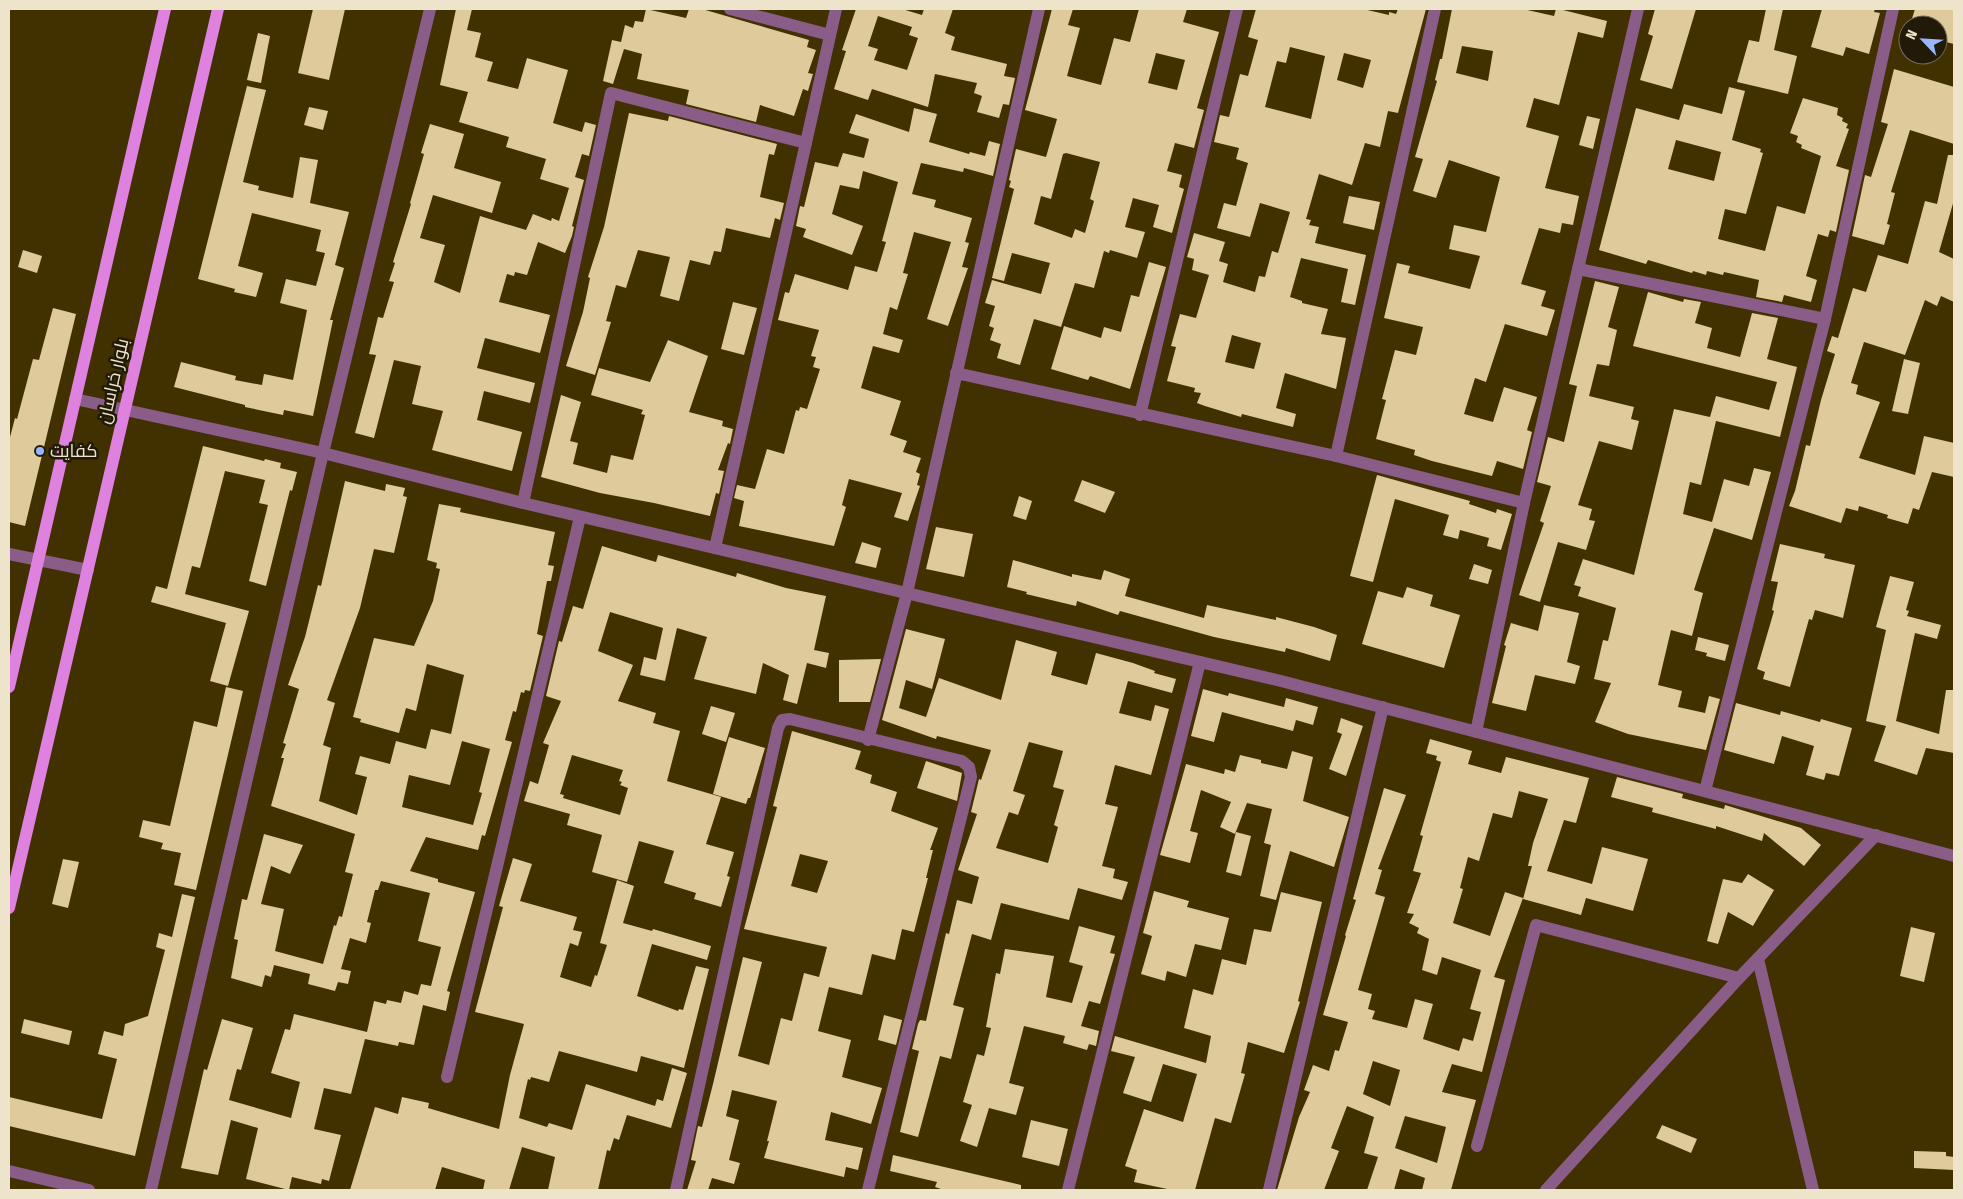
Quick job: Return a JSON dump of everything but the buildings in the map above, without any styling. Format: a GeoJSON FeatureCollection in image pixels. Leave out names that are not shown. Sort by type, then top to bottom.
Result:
{"type":"FeatureCollection","features":[{"type":"Feature","properties":{"kind":"main road","name":"بلوار خراسان"},"geometry":{"type":"LineString","coordinates":[[9,687],[165,9]]}},
{"type":"Feature","properties":{"kind":"main road","name":"بلوار خراسان"},"geometry":{"type":"LineString","coordinates":[[9,908],[218,9]]}},
{"type":"Feature","properties":{"kind":"street"},"geometry":{"type":"LineString","coordinates":[[151,1190],[322,452],[430,9]]}},
{"type":"Feature","properties":{"kind":"street"},"geometry":{"type":"LineString","coordinates":[[730,9],[830,35]]}},
{"type":"Feature","properties":{"kind":"street"},"geometry":{"type":"LineString","coordinates":[[715,548],[836,9]]}},
{"type":"Feature","properties":{"kind":"street"},"geometry":{"type":"LineString","coordinates":[[868,740],[907,594],[1039,9]]}},
{"type":"Feature","properties":{"kind":"street"},"geometry":{"type":"LineString","coordinates":[[1140,415],[1237,9]]}},
{"type":"Feature","properties":{"kind":"street"},"geometry":{"type":"LineString","coordinates":[[1336,456],[1435,9]]}},
{"type":"Feature","properties":{"kind":"street"},"geometry":{"type":"LineString","coordinates":[[1476,732],[1524,503],[1638,9]]}},
{"type":"Feature","properties":{"kind":"street"},"geometry":{"type":"LineString","coordinates":[[1705,791],[1825,319],[1893,9]]}},
{"type":"Feature","properties":{"kind":"street"},"geometry":{"type":"LineString","coordinates":[[523,504],[611,93],[806,143]]}},
{"type":"Feature","properties":{"kind":"street"},"geometry":{"type":"LineString","coordinates":[[1578,269],[1825,319]]}},
{"type":"Feature","properties":{"kind":"street"},"geometry":{"type":"LineString","coordinates":[[956,373],[1140,415],[1336,456],[1524,503]]}},
{"type":"Feature","properties":{"kind":"street"},"geometry":{"type":"LineString","coordinates":[[75,399],[322,452],[523,504],[1200,662],[1383,707],[1954,856]]}},
{"type":"Feature","properties":{"kind":"street"},"geometry":{"type":"LineString","coordinates":[[447,1077],[580,517]]}},
{"type":"Feature","properties":{"kind":"street"},"geometry":{"type":"LineString","coordinates":[[9,554],[88,570]]}},
{"type":"Feature","properties":{"kind":"street"},"geometry":{"type":"LineString","coordinates":[[1068,1190],[1200,662]]}},
{"type":"Feature","properties":{"kind":"street"},"geometry":{"type":"LineString","coordinates":[[1269,1190],[1383,707]]}},
{"type":"Feature","properties":{"kind":"street"},"geometry":{"type":"LineString","coordinates":[[676,1190],[778,728],[782,720],[790,719],[868,740],[962,761],[969,767],[971,777],[868,1190]]}},
{"type":"Feature","properties":{"kind":"street"},"geometry":{"type":"LineString","coordinates":[[1546,1190],[1739,978],[1876,835]]}},
{"type":"Feature","properties":{"kind":"street"},"geometry":{"type":"LineString","coordinates":[[1477,1146],[1536,925],[1739,978]]}},
{"type":"Feature","properties":{"kind":"street"},"geometry":{"type":"LineString","coordinates":[[1758,960],[1813,1190]]}},
{"type":"Feature","properties":{"kind":"street"},"geometry":{"type":"LineString","coordinates":[[9,1171],[89,1190]]}},
{"type":"Feature","properties":{"kind":"place","name":"کفایت"},"geometry":{"type":"Point","coordinates":[40,451]}}]}
